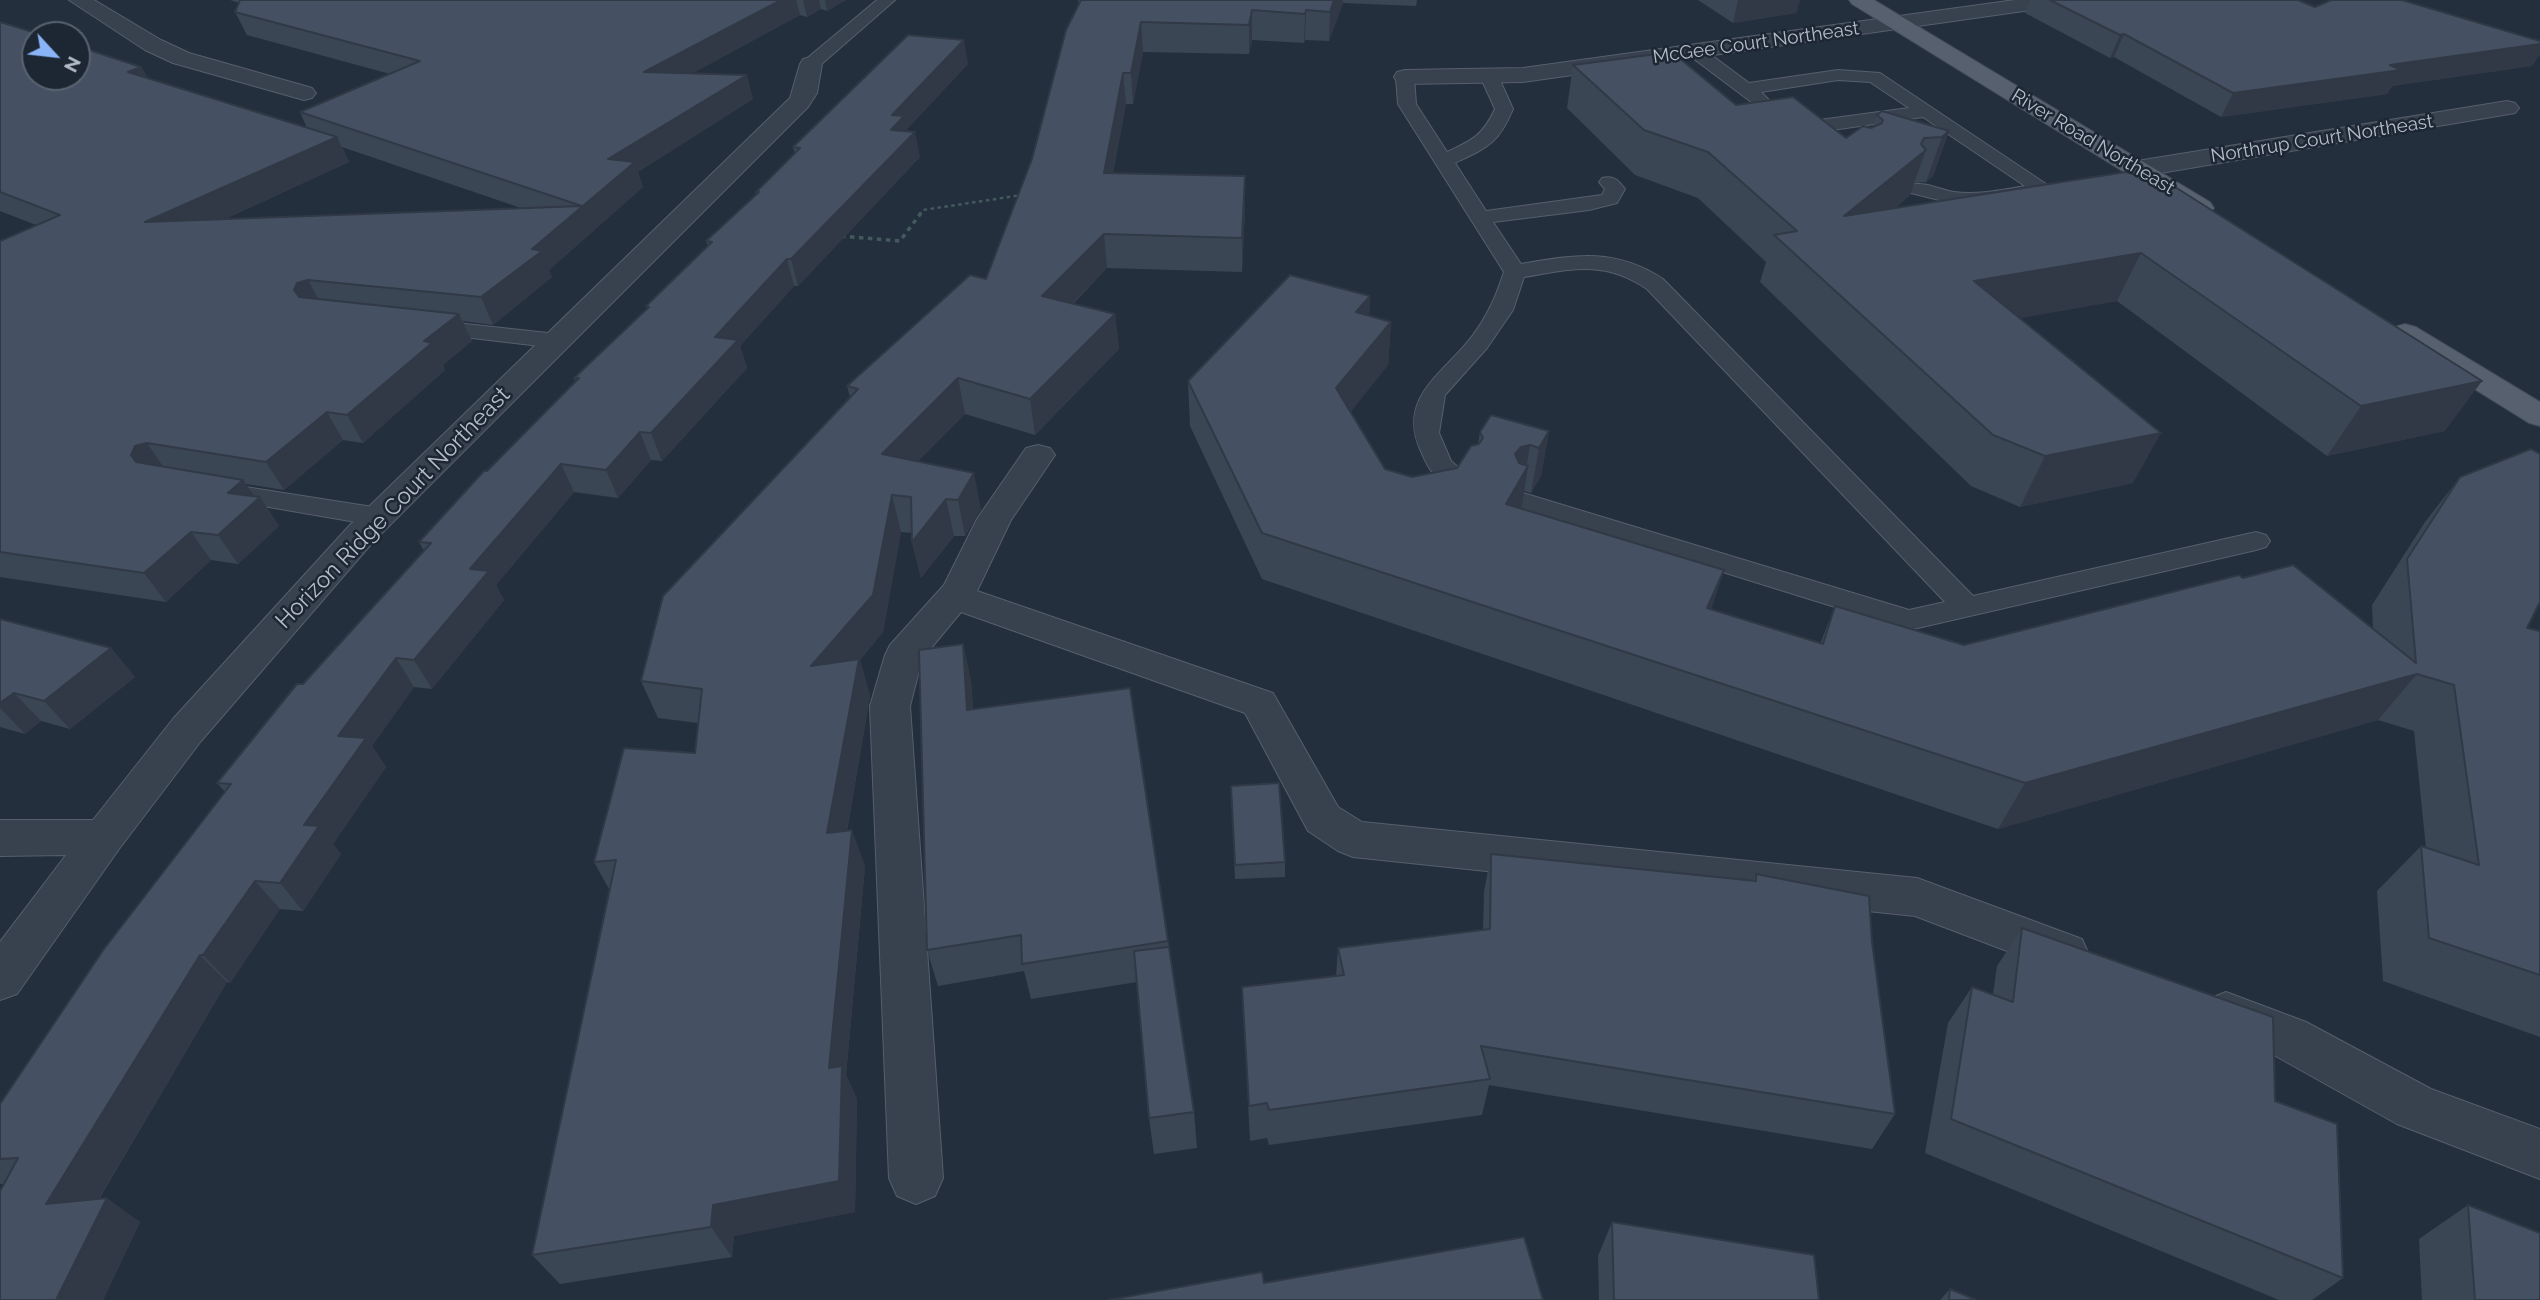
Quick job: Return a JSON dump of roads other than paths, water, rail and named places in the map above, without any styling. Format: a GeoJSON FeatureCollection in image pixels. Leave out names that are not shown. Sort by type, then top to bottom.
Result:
{"type":"FeatureCollection","features":[{"type":"Feature","properties":{"kind":"main road","name":"River Road Northeast"},"geometry":{"type":"LineString","coordinates":[[1859,0],[2220,220]]}},
{"type":"Feature","properties":{"kind":"main road"},"geometry":{"type":"LineString","coordinates":[[2386,322],[2540,416]]}},
{"type":"Feature","properties":{"kind":"street"},"geometry":{"type":"LineString","coordinates":[[79,0],[153,46],[181,58],[304,93]]}},
{"type":"Feature","properties":{"kind":"street","name":"McGee Court Northeast"},"geometry":{"type":"LineString","coordinates":[[1405,77],[1535,74],[2059,0]]}},
{"type":"Feature","properties":{"kind":"street","name":"Horizon Ridge Court Northeast"},"geometry":{"type":"LineString","coordinates":[[0,979],[104,837],[187,730],[379,517],[800,102],[805,93],[811,64]]}},
{"type":"Feature","properties":{"kind":"street","name":"Northrup Court Northeast"},"geometry":{"type":"LineString","coordinates":[[2137,169],[2507,108]]}},
{"type":"Feature","properties":{"kind":"street"},"geometry":{"type":"LineString","coordinates":[[916,1178],[890,706],[904,654],[956,594],[994,519],[1038,455]]}},
{"type":"Feature","properties":{"kind":"street"},"geometry":{"type":"LineString","coordinates":[[956,594],[956,597],[1259,703],[1324,819],[1353,839],[1917,897],[2097,965]]}},
{"type":"Feature","properties":{"kind":"street"},"geometry":{"type":"LineString","coordinates":[[0,838],[104,837]]}},
{"type":"Feature","properties":{"kind":"street"},"geometry":{"type":"LineString","coordinates":[[2186,999],[2289,1038],[2415,1107],[2540,1154]]}},
{"type":"Feature","properties":{"kind":"lane"},"geometry":{"type":"LineString","coordinates":[[811,64],[835,41],[887,0]]}},
{"type":"Feature","properties":{"kind":"lane"},"geometry":{"type":"LineString","coordinates":[[1696,52],[1815,142]]}},
{"type":"Feature","properties":{"kind":"lane"},"geometry":{"type":"LineString","coordinates":[[1745,89],[1838,75],[1860,74],[1884,81],[2042,188],[1998,197],[1955,198],[1918,189]]}},
{"type":"Feature","properties":{"kind":"lane"},"geometry":{"type":"LineString","coordinates":[[1443,161],[1477,145],[1494,132],[1504,109],[1489,76]]}},
{"type":"Feature","properties":{"kind":"lane"},"geometry":{"type":"LineString","coordinates":[[1405,77],[1407,104],[1515,272]]}},
{"type":"Feature","properties":{"kind":"lane"},"geometry":{"type":"LineString","coordinates":[[1787,121],[1928,111]]}},
{"type":"Feature","properties":{"kind":"lane"},"geometry":{"type":"LineString","coordinates":[[1480,218],[1610,199],[1615,189],[1609,181]]}},
{"type":"Feature","properties":{"kind":"lane"},"geometry":{"type":"LineString","coordinates":[[1515,272],[1593,260],[1617,263],[1638,270],[1665,294],[1967,607]]}},
{"type":"Feature","properties":{"kind":"lane"},"geometry":{"type":"LineString","coordinates":[[1462,482],[1440,465],[1426,433],[1433,393],[1479,343],[1502,310],[1515,272]]}},
{"type":"Feature","properties":{"kind":"lane"},"geometry":{"type":"LineString","coordinates":[[405,325],[557,341]]}},
{"type":"Feature","properties":{"kind":"lane"},"geometry":{"type":"LineString","coordinates":[[192,487],[379,517]]}},
{"type":"Feature","properties":{"kind":"lane"},"geometry":{"type":"LineString","coordinates":[[1523,501],[1909,620],[2256,541]]}}]}
